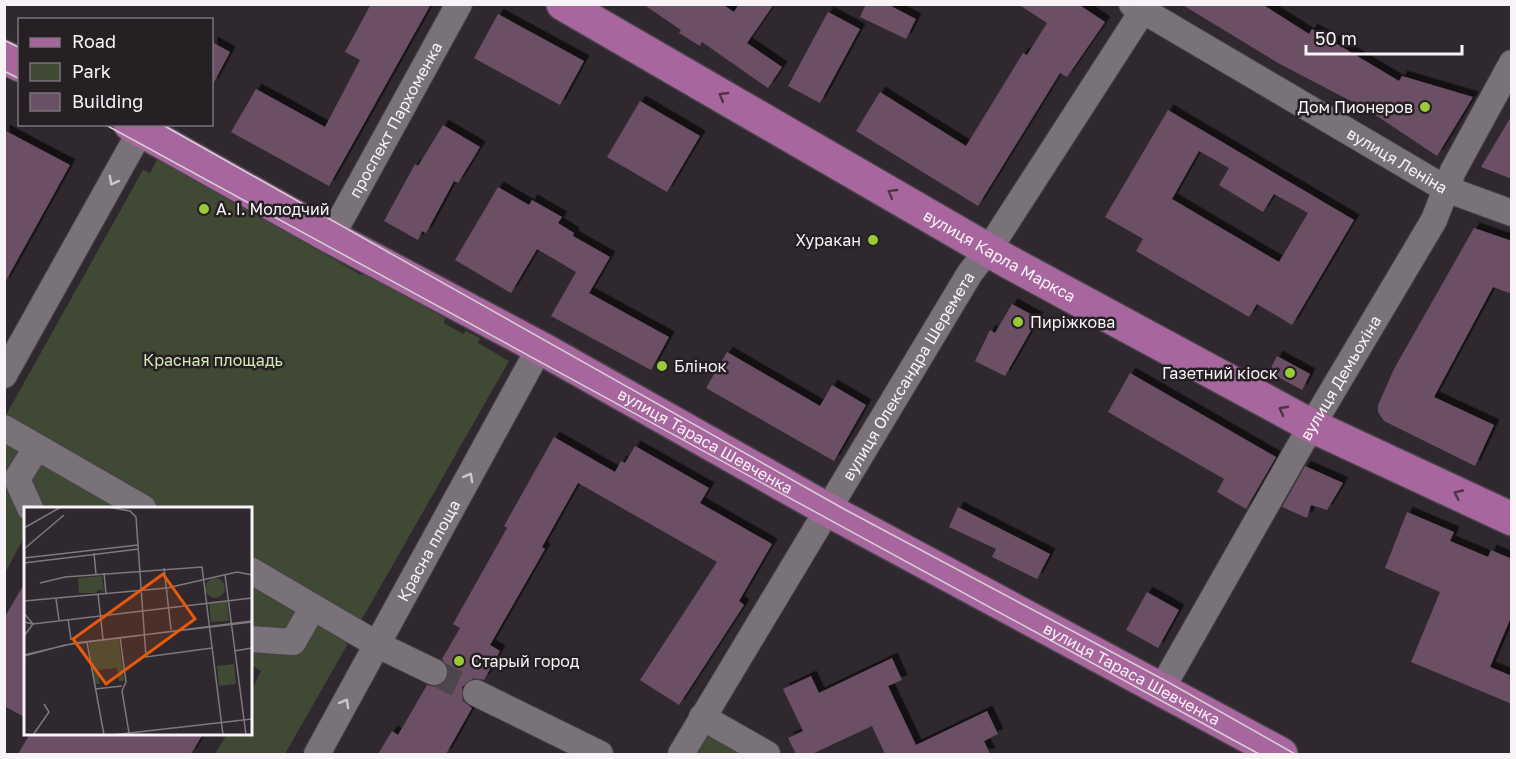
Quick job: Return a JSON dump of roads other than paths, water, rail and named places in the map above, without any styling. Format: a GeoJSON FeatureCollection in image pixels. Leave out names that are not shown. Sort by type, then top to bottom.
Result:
{"type":"FeatureCollection","features":[{"type":"Feature","properties":{"kind":"main road","name":"вулиця Карла Маркса"},"geometry":{"type":"LineString","coordinates":[[563,4],[989,249],[1312,426],[1512,519]]}},
{"type":"Feature","properties":{"kind":"main road"},"geometry":{"type":"LineString","coordinates":[[4,57],[18,64]]}},
{"type":"Feature","properties":{"kind":"main road","name":"вулиця Тараса Шевченка"},"geometry":{"type":"LineString","coordinates":[[136,127],[331,237],[546,351],[828,510],[1281,754]]}},
{"type":"Feature","properties":{"kind":"street","name":"проспект Пархоменка"},"geometry":{"type":"LineString","coordinates":[[331,237],[459,4]]}},
{"type":"Feature","properties":{"kind":"street","name":"вулиця Олександра Шеремета"},"geometry":{"type":"LineString","coordinates":[[681,754],[970,273],[989,249],[1140,7]]}},
{"type":"Feature","properties":{"kind":"street","name":"вулиця Леніна"},"geometry":{"type":"LineString","coordinates":[[1140,7],[1446,189],[1512,213]]}},
{"type":"Feature","properties":{"kind":"street","name":"вулиця Демьохіна"},"geometry":{"type":"LineString","coordinates":[[1162,688],[1312,426],[1434,220],[1446,189],[1512,63]]}},
{"type":"Feature","properties":{"kind":"street"},"geometry":{"type":"LineString","coordinates":[[4,375],[136,127]]}},
{"type":"Feature","properties":{"kind":"street","name":"Красна площа"},"geometry":{"type":"LineString","coordinates":[[317,754],[534,358],[546,351]]}},
{"type":"Feature","properties":{"kind":"street"},"geometry":{"type":"LineString","coordinates":[[4,428],[141,507]]}},
{"type":"Feature","properties":{"kind":"street"},"geometry":{"type":"LineString","coordinates":[[30,507],[17,479],[37,447]]}},
{"type":"Feature","properties":{"kind":"street"},"geometry":{"type":"LineString","coordinates":[[252,571],[378,645],[434,672]]}},
{"type":"Feature","properties":{"kind":"street"},"geometry":{"type":"LineString","coordinates":[[252,639],[293,642],[313,607]]}},
{"type":"Feature","properties":{"kind":"street"},"geometry":{"type":"LineString","coordinates":[[476,693],[600,754]]}},
{"type":"Feature","properties":{"kind":"street"},"geometry":{"type":"LineString","coordinates":[[702,717],[767,754]]}},
{"type":"Feature","properties":{"kind":"tunnel"},"geometry":{"type":"LineString","coordinates":[[434,672],[476,693]]}},
{"type":"Feature","properties":{"kind":"tram line"},"geometry":{"type":"LineString","coordinates":[[4,40],[18,47]]}},
{"type":"Feature","properties":{"kind":"tram line"},"geometry":{"type":"LineString","coordinates":[[4,71],[18,78]]}},
{"type":"Feature","properties":{"kind":"tram line"},"geometry":{"type":"LineString","coordinates":[[108,126],[1259,754]]}},
{"type":"Feature","properties":{"kind":"tram line"},"geometry":{"type":"LineString","coordinates":[[165,126],[844,509],[1166,681],[1295,754]]}},
{"type":"Feature","properties":{"kind":"place","name":"Дом Пионеров"},"geometry":{"type":"Point","coordinates":[1425,107]}},
{"type":"Feature","properties":{"kind":"place","name":"А. І. Молодчий"},"geometry":{"type":"Point","coordinates":[204,209]}},
{"type":"Feature","properties":{"kind":"place","name":"Хуракан"},"geometry":{"type":"Point","coordinates":[873,240]}},
{"type":"Feature","properties":{"kind":"place","name":"Пиріжкова"},"geometry":{"type":"Point","coordinates":[1018,322]}},
{"type":"Feature","properties":{"kind":"place","name":"Блінок"},"geometry":{"type":"Point","coordinates":[662,366]}},
{"type":"Feature","properties":{"kind":"place","name":"Газетний кіоск"},"geometry":{"type":"Point","coordinates":[1290,373]}},
{"type":"Feature","properties":{"kind":"place","name":"Старый город"},"geometry":{"type":"Point","coordinates":[459,661]}},
{"type":"Feature","properties":{"kind":"park label","name":"Красная площадь"},"geometry":{"type":"Point","coordinates":[213,360]}}]}
